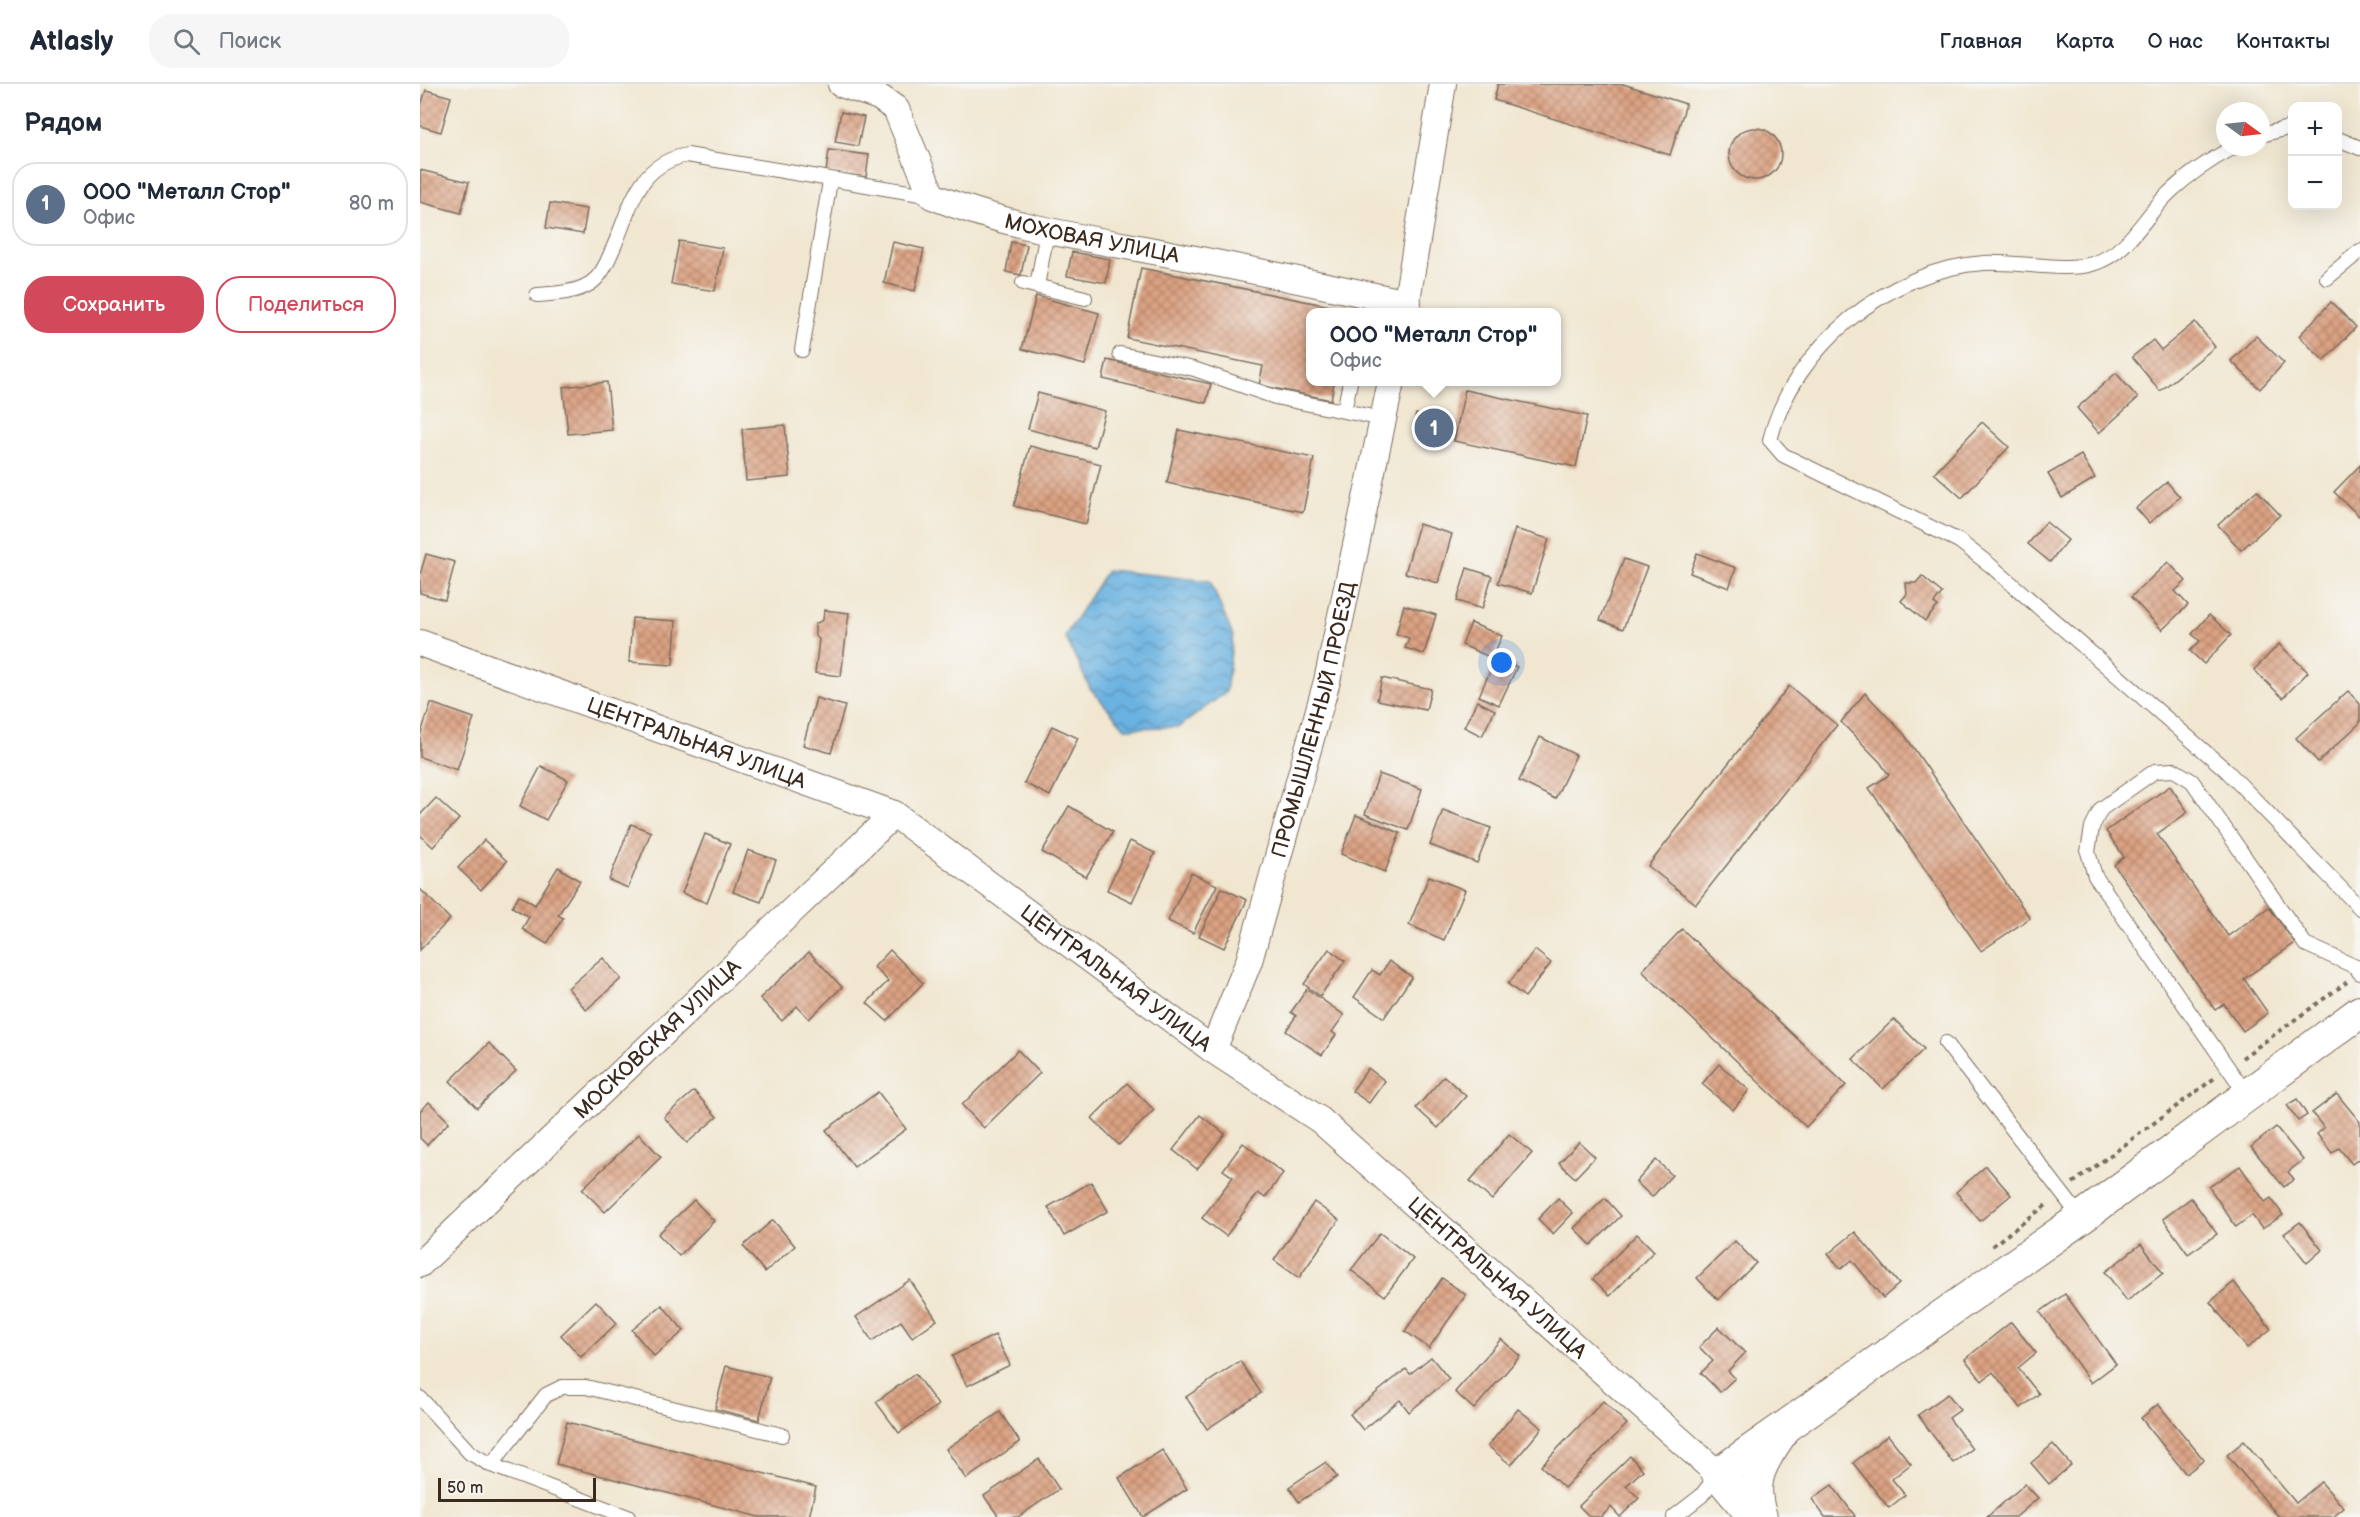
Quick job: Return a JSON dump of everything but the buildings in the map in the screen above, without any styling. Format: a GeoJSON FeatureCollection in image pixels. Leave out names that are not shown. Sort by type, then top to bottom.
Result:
{"type":"FeatureCollection","features":[{"type":"Feature","properties":{"kind":"street"},"geometry":{"type":"LineString","coordinates":[[841,84],[879,97],[896,109],[932,196]]}},
{"type":"Feature","properties":{"kind":"street"},"geometry":{"type":"LineString","coordinates":[[1406,308],[1443,84]]}},
{"type":"Feature","properties":{"kind":"street","name":"МОХОВАЯ УЛИЦА"},"geometry":{"type":"LineString","coordinates":[[932,196],[994,219],[1047,232],[1406,308]]}},
{"type":"Feature","properties":{"kind":"street","name":"ПРОМЫШЛЕННЫЙ ПРОЕЗД"},"geometry":{"type":"LineString","coordinates":[[1213,1050],[1249,961],[1327,681],[1390,386]]}},
{"type":"Feature","properties":{"kind":"street","name":"ЦЕНТРАЛЬНАЯ УЛИЦА"},"geometry":{"type":"LineString","coordinates":[[420,643],[894,814],[1213,1050],[1320,1120],[1718,1474]]}},
{"type":"Feature","properties":{"kind":"street","name":"МОСКОВСКАЯ УЛИЦА"},"geometry":{"type":"LineString","coordinates":[[420,1264],[894,814]]}},
{"type":"Feature","properties":{"kind":"street"},"geometry":{"type":"LineString","coordinates":[[1754,1517],[1718,1474],[2081,1218],[2360,1012]]}},
{"type":"Feature","properties":{"kind":"street"},"geometry":{"type":"LineString","coordinates":[[1761,1517],[1755,1498],[1756,1482],[1764,1459],[1785,1426]]}},
{"type":"Feature","properties":{"kind":"lane"},"geometry":{"type":"LineString","coordinates":[[2270,133],[2288,128]]}},
{"type":"Feature","properties":{"kind":"lane"},"geometry":{"type":"LineString","coordinates":[[2342,141],[2360,148]]}},
{"type":"Feature","properties":{"kind":"lane"},"geometry":{"type":"LineString","coordinates":[[537,295],[566,292],[591,283],[606,266],[637,186],[668,159],[687,155],[830,181],[932,196]]}},
{"type":"Feature","properties":{"kind":"lane"},"geometry":{"type":"LineString","coordinates":[[2217,156],[2170,191],[2134,236],[2114,255],[2092,264],[2074,266],[2020,262],[1962,265],[1918,276],[1896,288],[1862,310],[1827,341],[1803,369],[1774,422],[1770,440],[1782,455],[1959,541],[1990,565],[2226,770],[2360,908]]}},
{"type":"Feature","properties":{"kind":"lane"},"geometry":{"type":"LineString","coordinates":[[802,350],[830,181]]}},
{"type":"Feature","properties":{"kind":"lane"},"geometry":{"type":"LineString","coordinates":[[1047,232],[1030,284],[1085,298]]}},
{"type":"Feature","properties":{"kind":"lane"},"geometry":{"type":"LineString","coordinates":[[2327,278],[2360,251]]}},
{"type":"Feature","properties":{"kind":"lane"},"geometry":{"type":"LineString","coordinates":[[1120,354],[1194,369],[1275,397],[1383,418]]}},
{"type":"Feature","properties":{"kind":"lane"},"geometry":{"type":"LineString","coordinates":[[1344,411],[1349,386]]}},
{"type":"Feature","properties":{"kind":"lane"},"geometry":{"type":"LineString","coordinates":[[2247,1095],[2096,876],[2088,852],[2092,827],[2101,809],[2154,771],[2174,770],[2192,781],[2305,944],[2356,967],[2360,973]]}},
{"type":"Feature","properties":{"kind":"lane"},"geometry":{"type":"LineString","coordinates":[[1946,1043],[2081,1218]]}},
{"type":"Feature","properties":{"kind":"lane"},"geometry":{"type":"LineString","coordinates":[[491,1465],[546,1395],[562,1386],[586,1386],[782,1435]]}},
{"type":"Feature","properties":{"kind":"lane"},"geometry":{"type":"LineString","coordinates":[[420,1398],[470,1452],[491,1465],[628,1517]]}},
{"type":"Feature","properties":{"kind":"lane"},"geometry":{"type":"LineString","coordinates":[[1674,1517],[1701,1496],[1718,1474]]}},
{"type":"Feature","properties":{"kind":"path"},"geometry":{"type":"LineString","coordinates":[[1984,1252],[2061,1192],[2360,973]]}},
{"type":"Feature","properties":{"kind":"water"},"geometry":{"type":"Polygon","coordinates":[[[1107,570],[1210,581],[1233,636],[1226,692],[1179,727],[1125,728],[1090,688],[1065,636],[1107,570]]]}},
{"type":"Feature","properties":{"kind":"place","name":"ООО \"Металл Стор\""},"geometry":{"type":"Point","coordinates":[1434,428]}}]}
